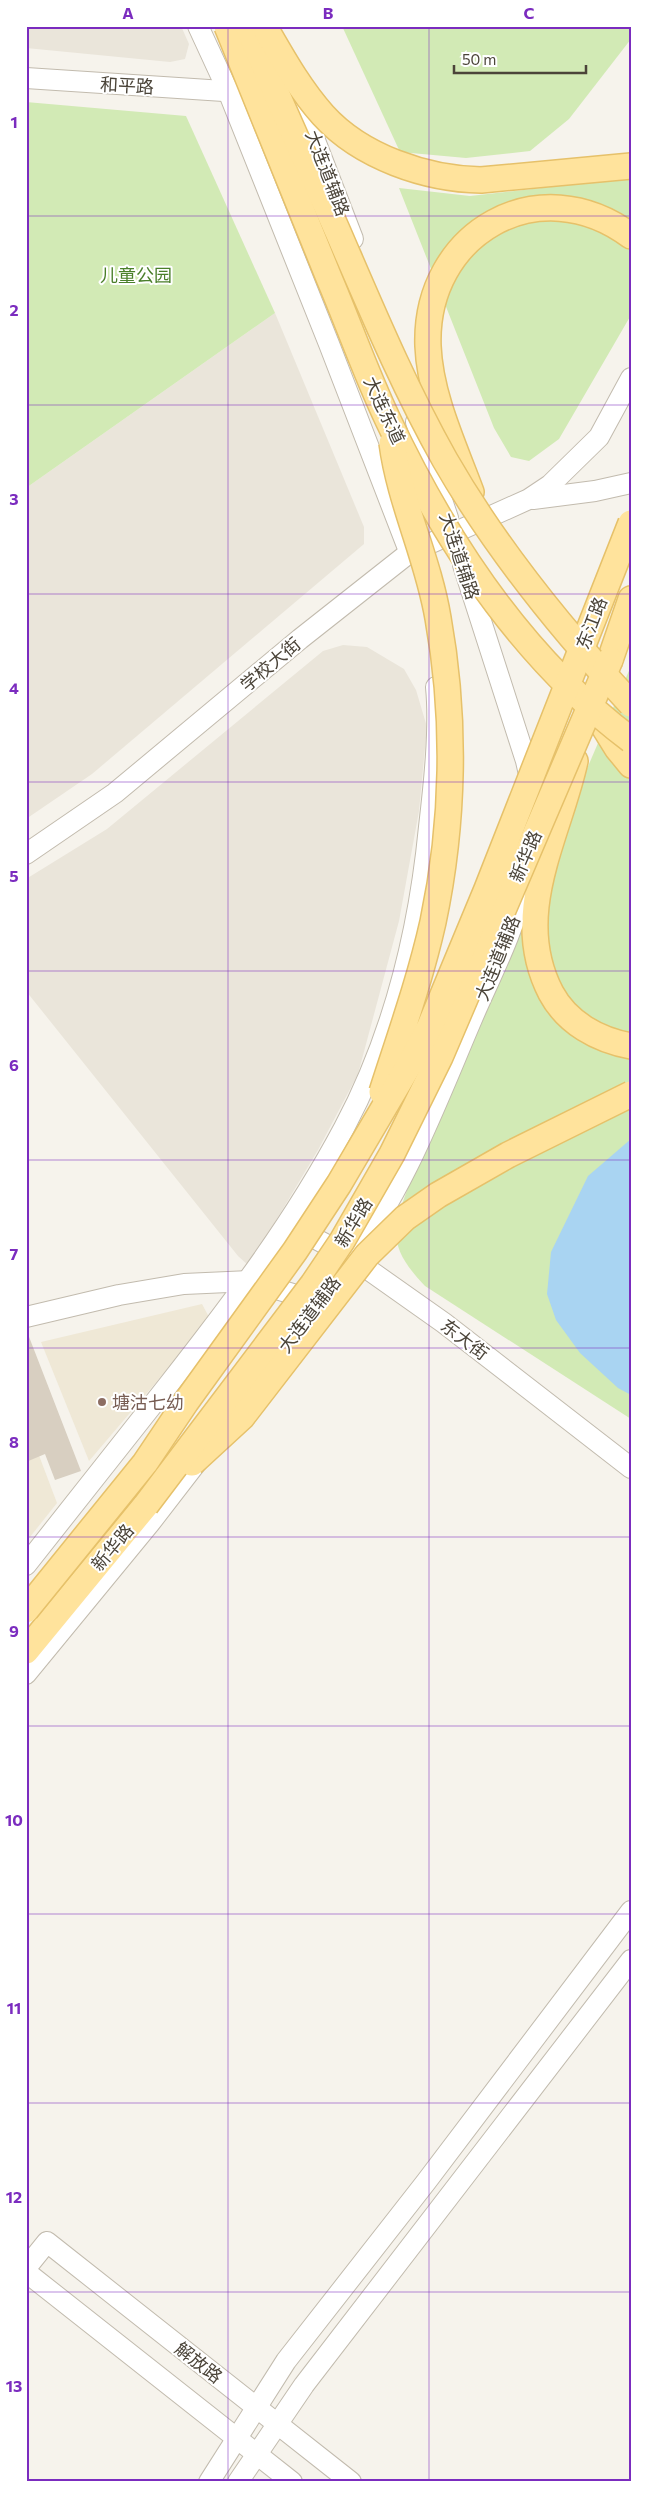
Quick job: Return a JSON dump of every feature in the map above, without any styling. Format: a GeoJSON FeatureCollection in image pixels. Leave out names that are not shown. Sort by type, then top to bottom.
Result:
{"type":"FeatureCollection","features":[{"type":"Feature","properties":{"kind":"main road","name":"大连东道"},"geometry":{"type":"LineString","coordinates":[[227,26],[388,421],[427,494],[488,590],[546,664],[596,714],[631,740]]}},
{"type":"Feature","properties":{"kind":"main road","name":"大连东道"},"geometry":{"type":"LineString","coordinates":[[248,26],[347,254],[415,402],[446,460],[476,508],[538,596],[584,653],[626,695]]}},
{"type":"Feature","properties":{"kind":"main road"},"geometry":{"type":"LineString","coordinates":[[264,26],[300,87],[325,117],[366,147],[413,170],[450,178],[481,180],[631,166]]}},
{"type":"Feature","properties":{"kind":"main road"},"geometry":{"type":"LineString","coordinates":[[476,508],[444,417],[431,367],[428,346],[429,325],[435,294],[445,269],[457,251],[485,228],[505,217],[534,209],[548,207],[580,211],[608,221],[631,236]]}},
{"type":"Feature","properties":{"kind":"main road"},"geometry":{"type":"LineString","coordinates":[[371,1126],[413,997],[433,922],[445,848],[450,780],[446,675],[439,620],[419,540],[400,486],[388,421]]}},
{"type":"Feature","properties":{"kind":"main road","name":"东江路"},"geometry":{"type":"LineString","coordinates":[[552,724],[631,522]]}},
{"type":"Feature","properties":{"kind":"main road","name":"东江路"},"geometry":{"type":"LineString","coordinates":[[580,733],[610,660],[631,599]]}},
{"type":"Feature","properties":{"kind":"main road"},"geometry":{"type":"LineString","coordinates":[[610,660],[631,635]]}},
{"type":"Feature","properties":{"kind":"main road"},"geometry":{"type":"LineString","coordinates":[[596,714],[617,748],[631,764]]}},
{"type":"Feature","properties":{"kind":"main road","name":"新华路"},"geometry":{"type":"LineString","coordinates":[[26,1610],[145,1463],[186,1402],[295,1251],[338,1184],[407,1068],[430,1026],[552,724]]}},
{"type":"Feature","properties":{"kind":"main road"},"geometry":{"type":"LineString","coordinates":[[580,733],[571,780],[547,850],[538,889],[534,919],[536,950],[543,976],[563,1011],[583,1028],[594,1034],[631,1046]]}},
{"type":"Feature","properties":{"kind":"main road","name":"新华路"},"geometry":{"type":"LineString","coordinates":[[26,1651],[146,1506],[313,1284],[342,1241],[383,1170],[440,1058],[550,796],[580,733]]}},
{"type":"Feature","properties":{"kind":"main road"},"geometry":{"type":"LineString","coordinates":[[146,1506],[242,1418],[367,1255],[405,1218],[438,1195],[508,1156],[631,1094]]}},
{"type":"Feature","properties":{"kind":"street"},"geometry":{"type":"LineString","coordinates":[[26,1565],[250,1281],[288,1225],[345,1127],[377,1055],[401,984],[426,862],[433,794],[437,697],[430,628],[409,553],[380,470],[228,91],[198,26]]}},
{"type":"Feature","properties":{"kind":"street","name":"大连道辅路"},"geometry":{"type":"LineString","coordinates":[[26,1674],[150,1523],[352,1258],[383,1213],[410,1161],[501,952],[523,894],[536,827],[537,810],[526,761],[453,532],[348,226],[271,26]]}},
{"type":"Feature","properties":{"kind":"street","name":"和平路"},"geometry":{"type":"LineString","coordinates":[[26,78],[228,91],[299,99]]}},
{"type":"Feature","properties":{"kind":"street"},"geometry":{"type":"LineString","coordinates":[[529,499],[550,485],[599,437],[631,378]]}},
{"type":"Feature","properties":{"kind":"street"},"geometry":{"type":"LineString","coordinates":[[529,499],[595,491],[631,483]]}},
{"type":"Feature","properties":{"kind":"street","name":"学校大街"},"geometry":{"type":"LineString","coordinates":[[26,854],[116,793],[300,639],[409,553],[529,499]]}},
{"type":"Feature","properties":{"kind":"street","name":"东大街"},"geometry":{"type":"LineString","coordinates":[[288,1225],[352,1258],[444,1323],[631,1468]]}},
{"type":"Feature","properties":{"kind":"street"},"geometry":{"type":"LineString","coordinates":[[26,1318],[119,1294],[184,1284],[250,1281],[318,1302]]}},
{"type":"Feature","properties":{"kind":"street"},"geometry":{"type":"LineString","coordinates":[[209,2482],[286,2362],[426,2182],[631,1911]]}},
{"type":"Feature","properties":{"kind":"street"},"geometry":{"type":"LineString","coordinates":[[238,2482],[258,2456],[304,2386],[631,1960]]}},
{"type":"Feature","properties":{"kind":"street","name":"解放路"},"geometry":{"type":"LineString","coordinates":[[292,2482],[26,2270],[47,2242],[351,2482]]}},
{"type":"Feature","properties":{"kind":"shaded area"},"geometry":{"type":"Polygon","coordinates":[[[26,26],[181,26],[189,44],[185,59],[170,62],[26,48],[26,26]]]}},
{"type":"Feature","properties":{"kind":"shaded area"},"geometry":{"type":"Polygon","coordinates":[[[275,313],[364,527],[364,544],[92,774],[26,819],[26,488],[275,313]]]}},
{"type":"Feature","properties":{"kind":"shaded area"},"geometry":{"type":"Polygon","coordinates":[[[343,645],[367,647],[404,669],[416,690],[427,727],[419,811],[399,921],[358,1074],[318,1150],[249,1266],[238,1256],[26,991],[26,879],[107,829],[323,651],[343,645]]]}},
{"type":"Feature","properties":{"kind":"shaded area","name":"塘沽七幼"},"geometry":{"type":"Polygon","coordinates":[[[202,1304],[210,1319],[89,1461],[41,1342],[202,1304]]]}},
{"type":"Feature","properties":{"kind":"shaded area"},"geometry":{"type":"Polygon","coordinates":[[[26,1421],[57,1503],[26,1542],[26,1421]]]}},
{"type":"Feature","properties":{"kind":"green space"},"geometry":{"type":"Polygon","coordinates":[[[342,26],[631,26],[631,39],[569,119],[530,151],[466,158],[400,152],[342,26]]]}},
{"type":"Feature","properties":{"kind":"green space","name":"儿童公园"},"geometry":{"type":"Polygon","coordinates":[[[26,102],[186,116],[275,313],[26,488],[26,102]]]}},
{"type":"Feature","properties":{"kind":"green space"},"geometry":{"type":"Polygon","coordinates":[[[631,178],[631,315],[559,439],[529,461],[511,457],[494,428],[399,188],[470,196],[631,178]]]}},
{"type":"Feature","properties":{"kind":"green space"},"geometry":{"type":"Polygon","coordinates":[[[631,666],[631,1419],[425,1286],[404,1260],[399,1248],[397,1226],[399,1213],[410,1182],[631,666]]]}},
{"type":"Feature","properties":{"kind":"water"},"geometry":{"type":"Polygon","coordinates":[[[631,1139],[631,1395],[618,1388],[580,1353],[556,1320],[547,1294],[551,1252],[588,1176],[631,1139]]]}},
{"type":"Feature","properties":{"kind":"building"},"geometry":{"type":"Polygon","coordinates":[[[26,1329],[81,1471],[55,1480],[45,1454],[26,1462],[26,1329]]]}},
{"type":"Feature","properties":{"kind":"place","name":"塘沽七幼"},"geometry":{"type":"Point","coordinates":[102,1402]}}]}
